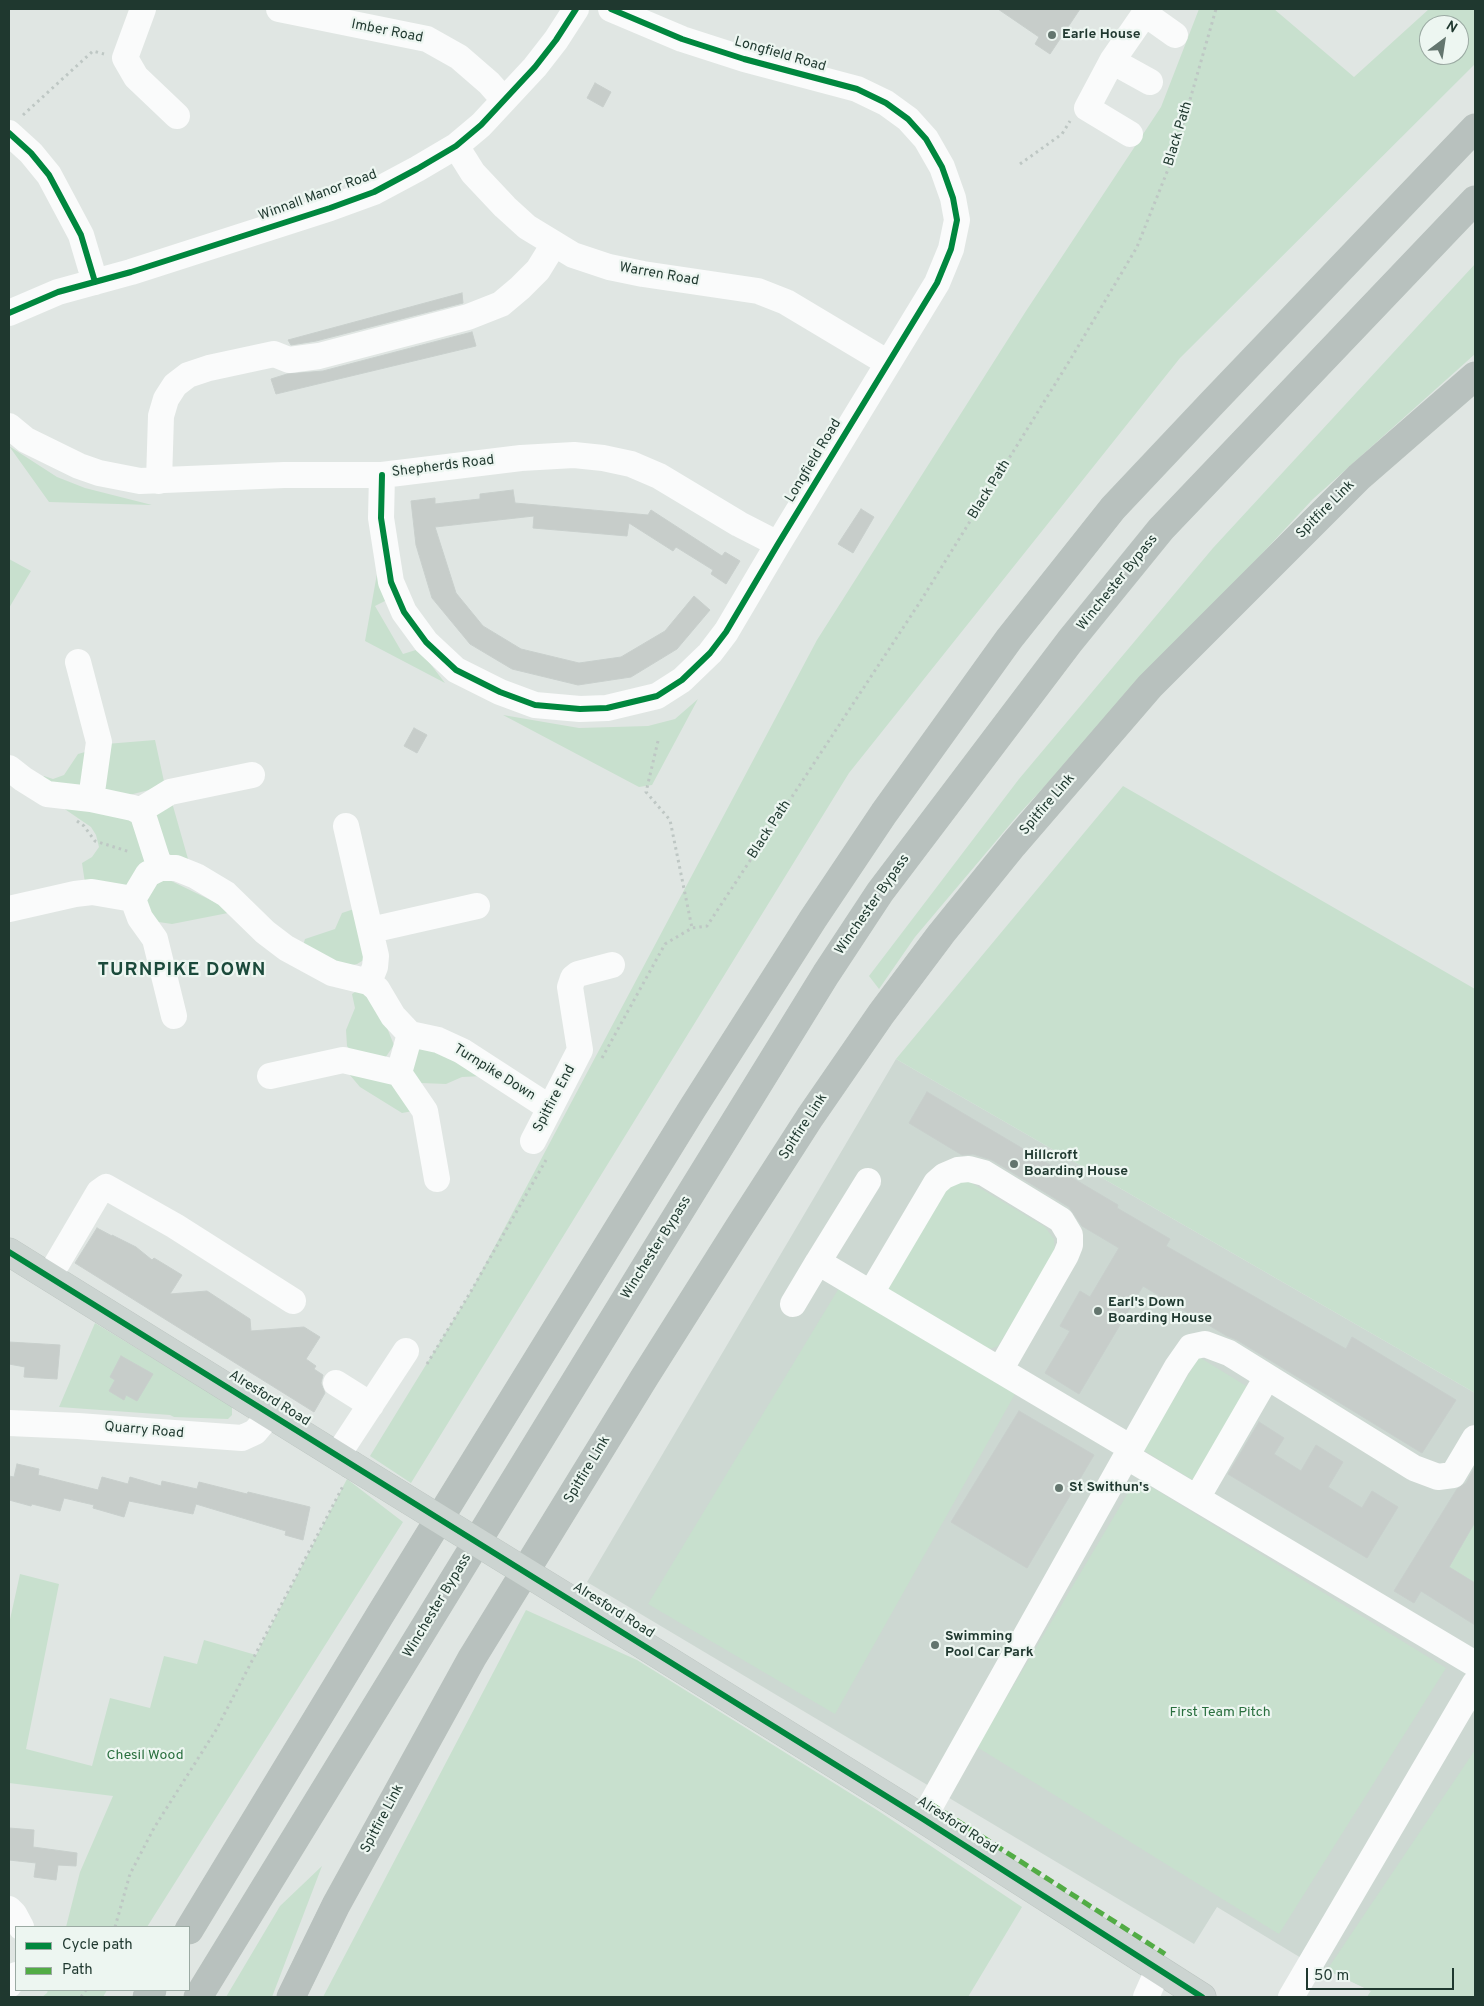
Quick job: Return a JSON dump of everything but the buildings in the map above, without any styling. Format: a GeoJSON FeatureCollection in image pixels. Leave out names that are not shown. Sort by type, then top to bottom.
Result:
{"type":"FeatureCollection","features":[{"type":"Feature","properties":{"kind":"highway"},"geometry":{"type":"LineString","coordinates":[[190,1928],[380,1615],[692,1109],[813,919],[884,813],[1009,639],[1113,508],[1475,128]]}},
{"type":"Feature","properties":{"kind":"highway","name":"Winchester Bypass"},"geometry":{"type":"LineString","coordinates":[[198,1997],[638,1278],[826,974],[880,892],[1070,641],[1161,529],[1475,200]]}},
{"type":"Feature","properties":{"kind":"highway","name":"Spitfire Link"},"geometry":{"type":"LineString","coordinates":[[291,1997],[340,1897],[472,1658],[728,1245],[810,1117],[881,1014],[941,934],[1013,846],[1150,686],[1359,477],[1475,376]]}},
{"type":"Feature","properties":{"kind":"main road","name":"Alresford Road"},"geometry":{"type":"LineString","coordinates":[[9,1252],[270,1414],[345,1466],[571,1600],[923,1819],[1202,1997]]}},
{"type":"Feature","properties":{"kind":"street"},"geometry":{"type":"LineString","coordinates":[[143,9],[125,58],[136,77],[177,116]]}},
{"type":"Feature","properties":{"kind":"street","name":"Imber Road"},"geometry":{"type":"LineString","coordinates":[[278,9],[427,39],[459,57],[489,83],[504,100]]}},
{"type":"Feature","properties":{"kind":"street","name":"Winnall Manor Road"},"geometry":{"type":"LineString","coordinates":[[9,313],[58,292],[299,218],[374,192],[456,146],[481,125],[535,67],[556,40],[576,9]]}},
{"type":"Feature","properties":{"kind":"street","name":"Longfield Road"},"geometry":{"type":"LineString","coordinates":[[382,475],[381,518],[384,549],[391,582],[404,612],[426,642],[456,670],[500,692],[535,705],[580,709],[607,708],[657,696],[682,680],[710,653],[726,632],[937,283],[951,249],[957,220],[949,182],[926,139],[908,119],[886,103],[856,89],[744,59],[682,38],[611,9]]}},
{"type":"Feature","properties":{"kind":"street"},"geometry":{"type":"LineString","coordinates":[[1130,134],[1087,108],[1112,61],[1146,11],[1176,35]]}},
{"type":"Feature","properties":{"kind":"street"},"geometry":{"type":"LineString","coordinates":[[1112,61],[1150,82]]}},
{"type":"Feature","properties":{"kind":"street"},"geometry":{"type":"LineString","coordinates":[[16,124],[31,153],[49,174],[81,235],[94,282]]}},
{"type":"Feature","properties":{"kind":"street","name":"Warren Road"},"geometry":{"type":"LineString","coordinates":[[456,146],[473,173],[505,207],[527,226],[573,255],[610,267],[643,274],[758,291],[786,302],[888,363]]}},
{"type":"Feature","properties":{"kind":"street"},"geometry":{"type":"LineString","coordinates":[[159,481],[161,416],[166,399],[176,385],[188,375],[209,368],[274,354],[290,360],[318,356],[468,317],[501,304],[514,293],[538,270],[554,244]]}},
{"type":"Feature","properties":{"kind":"street","name":"Shepherds Road"},"geometry":{"type":"LineString","coordinates":[[9,426],[26,440],[80,466],[99,473],[140,481],[284,475],[382,475],[521,458],[574,455],[603,458],[630,464],[659,476],[778,544]]}},
{"type":"Feature","properties":{"kind":"street"},"geometry":{"type":"LineString","coordinates":[[78,662],[98,742],[92,799]]}},
{"type":"Feature","properties":{"kind":"street"},"geometry":{"type":"LineString","coordinates":[[9,768],[22,779],[47,794],[92,799],[133,808],[143,815],[154,871],[134,899]]}},
{"type":"Feature","properties":{"kind":"street"},"geometry":{"type":"LineString","coordinates":[[139,811],[170,792],[252,775]]}},
{"type":"Feature","properties":{"kind":"street"},"geometry":{"type":"LineString","coordinates":[[346,826],[376,956],[375,967],[369,982]]}},
{"type":"Feature","properties":{"kind":"street"},"geometry":{"type":"LineString","coordinates":[[154,871],[176,868],[196,876],[226,894],[265,932],[286,948],[332,973],[369,982],[377,989],[393,1016],[410,1034],[399,1073]]}},
{"type":"Feature","properties":{"kind":"street"},"geometry":{"type":"LineString","coordinates":[[9,909],[92,892],[134,899]]}},
{"type":"Feature","properties":{"kind":"street"},"geometry":{"type":"LineString","coordinates":[[134,899],[140,918],[154,938],[174,1016]]}},
{"type":"Feature","properties":{"kind":"street"},"geometry":{"type":"LineString","coordinates":[[371,930],[477,906]]}},
{"type":"Feature","properties":{"kind":"street","name":"Spitfire End"},"geometry":{"type":"LineString","coordinates":[[533,1141],[580,1050],[570,987],[578,974],[612,965]]}},
{"type":"Feature","properties":{"kind":"street","name":"Turnpike Down"},"geometry":{"type":"LineString","coordinates":[[410,1034],[438,1040],[462,1051],[550,1108]]}},
{"type":"Feature","properties":{"kind":"street"},"geometry":{"type":"LineString","coordinates":[[270,1076],[344,1060],[399,1073],[425,1111],[437,1179]]}},
{"type":"Feature","properties":{"kind":"street"},"geometry":{"type":"LineString","coordinates":[[871,1293],[936,1183],[944,1176],[958,1170],[969,1169],[993,1179],[1061,1220],[1070,1235],[1070,1245],[1066,1255],[1000,1370]]}},
{"type":"Feature","properties":{"kind":"street"},"geometry":{"type":"LineString","coordinates":[[794,1304],[868,1181]]}},
{"type":"Feature","properties":{"kind":"street"},"geometry":{"type":"LineString","coordinates":[[49,1277],[99,1192],[106,1187],[175,1226],[293,1301]]}},
{"type":"Feature","properties":{"kind":"street"},"geometry":{"type":"LineString","coordinates":[[818,1262],[1000,1370],[1129,1452],[1196,1498],[1475,1664]]}},
{"type":"Feature","properties":{"kind":"street"},"geometry":{"type":"LineString","coordinates":[[923,1819],[1177,1367],[1191,1347],[1205,1344],[1229,1353],[1414,1468],[1438,1477],[1453,1475],[1475,1438]]}},
{"type":"Feature","properties":{"kind":"street"},"geometry":{"type":"LineString","coordinates":[[345,1466],[371,1405],[406,1351]]}},
{"type":"Feature","properties":{"kind":"street"},"geometry":{"type":"LineString","coordinates":[[1196,1498],[1267,1377]]}},
{"type":"Feature","properties":{"kind":"street"},"geometry":{"type":"LineString","coordinates":[[336,1383],[371,1405]]}},
{"type":"Feature","properties":{"kind":"street","name":"Quarry Road"},"geometry":{"type":"LineString","coordinates":[[9,1423],[242,1438],[256,1432],[270,1414]]}},
{"type":"Feature","properties":{"kind":"street"},"geometry":{"type":"LineString","coordinates":[[1291,1997],[1475,1683]]}},
{"type":"Feature","properties":{"kind":"street"},"geometry":{"type":"LineString","coordinates":[[9,1909],[20,1926]]}},
{"type":"Feature","properties":{"kind":"street"},"geometry":{"type":"LineString","coordinates":[[1146,1997],[1158,1970]]}},
{"type":"Feature","properties":{"kind":"path"},"geometry":{"type":"LineString","coordinates":[[16,124],[93,51],[125,58]]}},
{"type":"Feature","properties":{"kind":"path"},"geometry":{"type":"LineString","coordinates":[[1020,164],[1062,134],[1075,112],[1087,108]]}},
{"type":"Feature","properties":{"kind":"path"},"geometry":{"type":"LineString","coordinates":[[76,821],[84,826],[95,841],[128,850],[154,871]]}},
{"type":"Feature","properties":{"kind":"path"},"geometry":{"type":"LineString","coordinates":[[115,1926],[130,1874],[154,1828],[216,1730],[345,1466]]}},
{"type":"Feature","properties":{"kind":"shaded area","name":"St Swithun's"},"geometry":{"type":"Polygon","coordinates":[[[896,1059],[1475,1393],[1475,1997],[1367,1997],[1371,1991],[1311,1964],[1217,1907],[1194,1944],[587,1582],[896,1059]]]}},
{"type":"Feature","properties":{"kind":"green space"},"geometry":{"type":"Polygon","coordinates":[[[1199,9],[1274,9],[1354,77],[1419,18],[1419,65],[1469,65],[1469,15],[1422,15],[1429,9],[1475,9],[1475,64],[1180,358],[849,773],[411,1483],[370,1456],[470,1293],[817,640],[1026,311],[1161,107],[1199,9]]]}},
{"type":"Feature","properties":{"kind":"green space"},"geometry":{"type":"Polygon","coordinates":[[[1475,264],[1475,354],[1313,499],[1018,815],[915,937],[879,989],[869,976],[1019,779],[1213,548],[1475,264]]]}},
{"type":"Feature","properties":{"kind":"green space"},"geometry":{"type":"Polygon","coordinates":[[[9,446],[57,477],[85,488],[152,505],[49,502],[9,446]]]}},
{"type":"Feature","properties":{"kind":"green space"},"geometry":{"type":"Polygon","coordinates":[[[9,559],[31,571],[9,608],[9,559]]]}},
{"type":"Feature","properties":{"kind":"green space"},"geometry":{"type":"Polygon","coordinates":[[[378,568],[391,598],[375,606],[403,654],[419,649],[445,683],[365,641],[378,568]]]}},
{"type":"Feature","properties":{"kind":"green space"},"geometry":{"type":"Polygon","coordinates":[[[698,699],[652,785],[639,787],[503,715],[579,728],[648,726],[675,719],[698,699]]]}},
{"type":"Feature","properties":{"kind":"green space"},"geometry":{"type":"Polygon","coordinates":[[[155,740],[165,786],[125,796],[100,790],[106,744],[155,740]]]}},
{"type":"Feature","properties":{"kind":"green space"},"geometry":{"type":"Polygon","coordinates":[[[92,750],[84,781],[77,788],[41,780],[44,776],[53,779],[64,775],[78,754],[92,750]]]}},
{"type":"Feature","properties":{"kind":"green space"},"geometry":{"type":"Polygon","coordinates":[[[1123,786],[1475,989],[1475,1393],[896,1059],[1123,786]]]}},
{"type":"Feature","properties":{"kind":"green space"},"geometry":{"type":"Polygon","coordinates":[[[50,799],[132,814],[148,862],[126,894],[85,883],[82,863],[92,857],[99,847],[96,835],[91,827],[50,799]]]}},
{"type":"Feature","properties":{"kind":"green space"},"geometry":{"type":"Polygon","coordinates":[[[171,799],[190,866],[169,854],[153,820],[159,804],[171,799]]]}},
{"type":"Feature","properties":{"kind":"green space"},"geometry":{"type":"Polygon","coordinates":[[[163,877],[227,908],[228,913],[172,924],[152,921],[145,910],[147,898],[151,887],[163,877]]]}},
{"type":"Feature","properties":{"kind":"green space"},"geometry":{"type":"Polygon","coordinates":[[[357,908],[367,958],[357,964],[343,967],[302,949],[305,939],[335,929],[342,913],[357,908]]]}},
{"type":"Feature","properties":{"kind":"green space"},"geometry":{"type":"Polygon","coordinates":[[[363,987],[385,1023],[394,1045],[383,1061],[353,1054],[347,1046],[346,1030],[355,1008],[352,994],[363,987]]]}},
{"type":"Feature","properties":{"kind":"green space"},"geometry":{"type":"Polygon","coordinates":[[[420,1044],[483,1076],[462,1077],[446,1084],[421,1083],[413,1075],[413,1054],[420,1044]]]}},
{"type":"Feature","properties":{"kind":"green space"},"geometry":{"type":"Polygon","coordinates":[[[349,1074],[379,1076],[405,1090],[419,1110],[402,1113],[360,1087],[349,1074]]]}},
{"type":"Feature","properties":{"kind":"green space"},"geometry":{"type":"Polygon","coordinates":[[[963,1178],[1045,1227],[1054,1239],[1055,1254],[998,1346],[981,1352],[886,1293],[937,1185],[963,1178]]]}},
{"type":"Feature","properties":{"kind":"green space"},"geometry":{"type":"Polygon","coordinates":[[[839,1288],[1015,1394],[835,1714],[648,1604],[839,1288]]]}},
{"type":"Feature","properties":{"kind":"green space"},"geometry":{"type":"Polygon","coordinates":[[[95,1323],[228,1404],[232,1407],[232,1415],[228,1419],[174,1417],[170,1415],[59,1407],[95,1323]]]}},
{"type":"Feature","properties":{"kind":"green space"},"geometry":{"type":"Polygon","coordinates":[[[1199,1357],[1251,1389],[1196,1482],[1143,1450],[1199,1357]]]}},
{"type":"Feature","properties":{"kind":"green space","name":"Chesil Wood"},"geometry":{"type":"Polygon","coordinates":[[[347,1479],[403,1522],[148,1926],[66,1926],[80,1872],[113,1796],[9,1783],[9,1624],[20,1574],[59,1584],[26,1749],[92,1766],[110,1698],[150,1708],[164,1656],[197,1664],[204,1640],[256,1655],[347,1479]]]}},
{"type":"Feature","properties":{"kind":"green space","name":"First Team Pitch"},"geometry":{"type":"Polygon","coordinates":[[[1139,1486],[1153,1488],[1446,1668],[1279,1934],[977,1747],[1128,1493],[1139,1486]]]}},
{"type":"Feature","properties":{"kind":"green space"},"geometry":{"type":"Polygon","coordinates":[[[1475,1522],[1475,1583],[1449,1567],[1475,1522]]]}},
{"type":"Feature","properties":{"kind":"green space"},"geometry":{"type":"Polygon","coordinates":[[[526,1610],[637,1660],[877,1810],[1022,1907],[968,1997],[323,1997],[526,1610]]]}},
{"type":"Feature","properties":{"kind":"green space"},"geometry":{"type":"Polygon","coordinates":[[[1475,1750],[1475,1997],[1367,1997],[1371,1991],[1327,1970],[1475,1750]]]}},
{"type":"Feature","properties":{"kind":"green space"},"geometry":{"type":"Polygon","coordinates":[[[322,1866],[272,1997],[226,1997],[280,1906],[322,1866]]]}},
{"type":"Feature","properties":{"kind":"green space"},"geometry":{"type":"Polygon","coordinates":[[[48,1991],[106,1991],[103,1997],[42,1997],[48,1991]]]}},
{"type":"Feature","properties":{"kind":"marked path"},"geometry":{"type":"LineString","coordinates":[[931,1804],[1165,1954]]}},
{"type":"Feature","properties":{"kind":"cycle path"},"geometry":{"type":"LineString","coordinates":[[9,313],[58,292],[131,272],[330,208],[374,192],[417,169],[456,146],[481,125],[535,67],[556,40],[576,9]]}},
{"type":"Feature","properties":{"kind":"cycle path"},"geometry":{"type":"LineString","coordinates":[[382,475],[381,518],[391,582],[404,612],[426,642],[456,670],[500,692],[535,705],[580,709],[607,708],[657,696],[682,680],[710,653],[726,632],[937,283],[951,249],[957,220],[953,198],[942,167],[926,139],[908,119],[886,103],[857,89],[744,59],[682,39],[611,9]]}},
{"type":"Feature","properties":{"kind":"cycle path"},"geometry":{"type":"LineString","coordinates":[[9,133],[31,153],[49,175],[81,235],[95,282]]}},
{"type":"Feature","properties":{"kind":"cycle path"},"geometry":{"type":"LineString","coordinates":[[9,1252],[923,1819],[1202,1997]]}},
{"type":"Feature","properties":{"kind":"place","name":"Earle House"},"geometry":{"type":"Point","coordinates":[1052,35]}},
{"type":"Feature","properties":{"kind":"place","name":"Hillcroft Boarding House"},"geometry":{"type":"Point","coordinates":[1014,1164]}},
{"type":"Feature","properties":{"kind":"place","name":"Earl's Down Boarding House"},"geometry":{"type":"Point","coordinates":[1098,1311]}},
{"type":"Feature","properties":{"kind":"place","name":"St Swithun's"},"geometry":{"type":"Point","coordinates":[1059,1488]}},
{"type":"Feature","properties":{"kind":"place","name":"Swimming Pool Car Park"},"geometry":{"type":"Point","coordinates":[935,1645]}},
{"type":"Feature","properties":{"kind":"district","name":"TURNPIKE DOWN"},"geometry":{"type":"Point","coordinates":[182,971]}}]}
